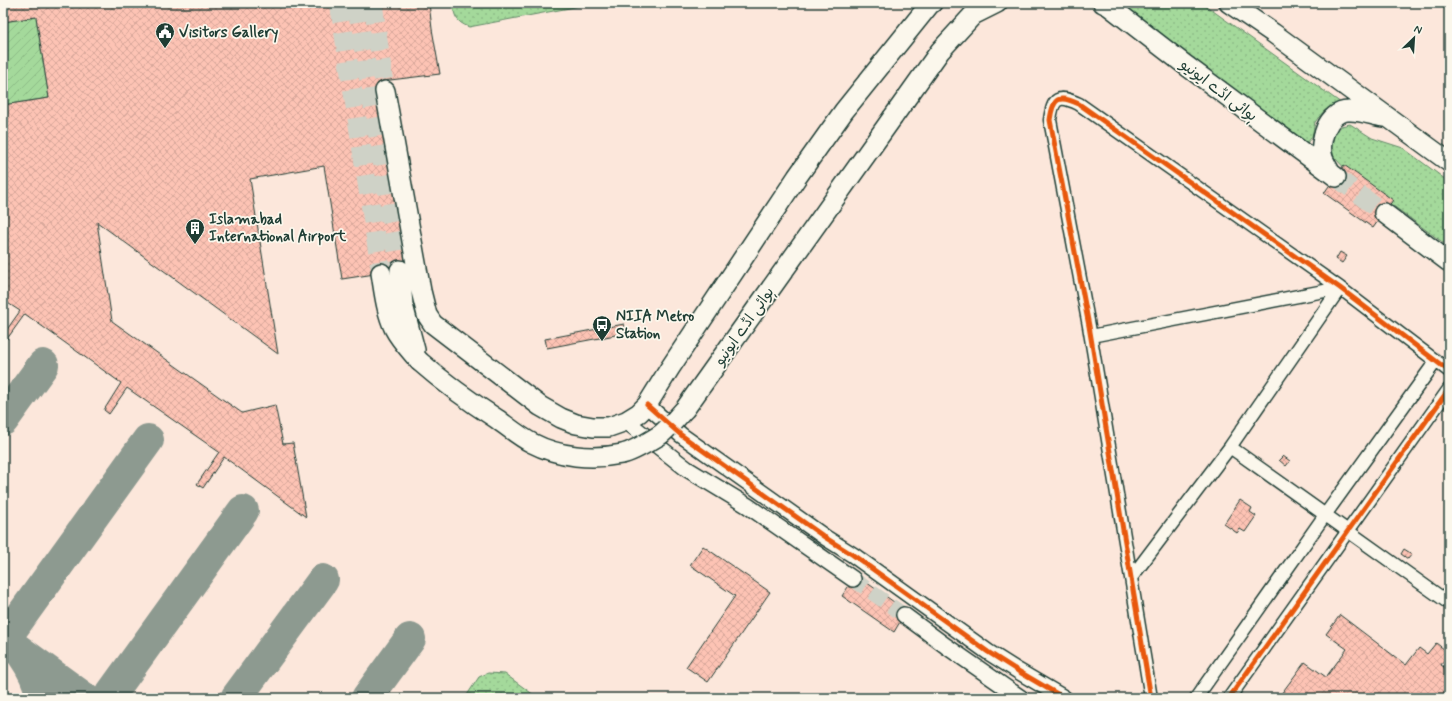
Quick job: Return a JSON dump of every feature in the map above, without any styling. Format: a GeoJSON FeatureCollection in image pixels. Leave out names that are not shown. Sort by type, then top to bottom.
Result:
{"type":"FeatureCollection","features":[{"type":"Feature","properties":{"kind":"main road"},"geometry":{"type":"LineString","coordinates":[[385,91],[421,292],[427,315],[433,324],[540,406],[561,418],[576,424],[593,427],[609,427],[626,421],[648,405],[670,368],[797,177],[844,111],[932,3]]}},
{"type":"Feature","properties":{"kind":"main road","name":"ہوائی اڈے ایونیو"},"geometry":{"type":"LineString","coordinates":[[390,271],[388,313],[394,328],[401,340],[441,381],[532,443],[549,450],[564,454],[588,457],[603,457],[623,454],[660,435],[686,409],[940,50],[973,15],[997,3]]}},
{"type":"Feature","properties":{"kind":"main road","name":"ہوائی اڈے ایونیو"},"geometry":{"type":"LineString","coordinates":[[1103,3],[1333,175],[1323,158],[1323,137],[1328,125],[1336,115],[1348,111],[1387,117]]}},
{"type":"Feature","properties":{"kind":"main road"},"geometry":{"type":"LineString","coordinates":[[1229,3],[1273,33],[1449,162]]}},
{"type":"Feature","properties":{"kind":"main road"},"geometry":{"type":"LineString","coordinates":[[1384,213],[1449,262]]}},
{"type":"Feature","properties":{"kind":"street"},"geometry":{"type":"LineString","coordinates":[[1150,698],[1090,336],[1050,120],[1052,107],[1058,100],[1066,98],[1085,108],[1340,288],[1449,371]]}},
{"type":"Feature","properties":{"kind":"street"},"geometry":{"type":"LineString","coordinates":[[1090,336],[1340,288]]}},
{"type":"Feature","properties":{"kind":"street"},"geometry":{"type":"LineString","coordinates":[[1131,578],[1230,447],[1340,288]]}},
{"type":"Feature","properties":{"kind":"street"},"geometry":{"type":"LineString","coordinates":[[1196,698],[1325,515],[1436,362]]}},
{"type":"Feature","properties":{"kind":"street"},"geometry":{"type":"LineString","coordinates":[[1229,698],[1449,390]]}},
{"type":"Feature","properties":{"kind":"street"},"geometry":{"type":"LineString","coordinates":[[648,405],[681,435],[853,555],[988,652],[1064,698]]}},
{"type":"Feature","properties":{"kind":"street"},"geometry":{"type":"LineString","coordinates":[[626,421],[687,469],[748,506],[847,575],[853,555]]}},
{"type":"Feature","properties":{"kind":"street"},"geometry":{"type":"LineString","coordinates":[[1230,447],[1449,603]]}},
{"type":"Feature","properties":{"kind":"street"},"geometry":{"type":"LineString","coordinates":[[904,615],[1021,698]]}},
{"type":"Feature","properties":{"kind":"shaded area"},"geometry":{"type":"Polygon","coordinates":[[[3,3],[1449,3],[1449,698],[3,698],[3,3]]]}},
{"type":"Feature","properties":{"kind":"green space"},"geometry":{"type":"Polygon","coordinates":[[[453,3],[583,3],[580,6],[469,27],[458,21],[456,18],[453,3]]]}},
{"type":"Feature","properties":{"kind":"green space"},"geometry":{"type":"Polygon","coordinates":[[[1114,3],[1202,3],[1341,103],[1324,111],[1315,122],[1312,137],[1306,144],[1114,3]]]}},
{"type":"Feature","properties":{"kind":"green space"},"geometry":{"type":"Polygon","coordinates":[[[36,17],[49,98],[3,105],[3,22],[36,17]]]}},
{"type":"Feature","properties":{"kind":"green space"},"geometry":{"type":"Polygon","coordinates":[[[1350,124],[1372,138],[1403,148],[1449,182],[1449,247],[1350,174],[1334,157],[1331,146],[1334,136],[1341,126],[1350,124]]]}},
{"type":"Feature","properties":{"kind":"green space"},"geometry":{"type":"Polygon","coordinates":[[[488,673],[505,674],[538,698],[465,698],[479,677],[488,673]]]}},
{"type":"Feature","properties":{"kind":"building","name":"Islamabad International Airport"},"geometry":{"type":"Polygon","coordinates":[[[3,3],[429,3],[440,74],[382,81],[414,268],[342,279],[324,166],[250,179],[278,354],[97,222],[112,321],[242,413],[275,405],[283,444],[293,443],[306,517],[224,457],[203,488],[197,484],[219,452],[127,388],[109,414],[104,410],[121,383],[25,314],[7,339],[3,335],[20,311],[3,300],[3,105],[49,98],[36,17],[3,22],[3,3]]]}},
{"type":"Feature","properties":{"kind":"building"},"geometry":{"type":"Polygon","coordinates":[[[1344,165],[1393,200],[1373,228],[1324,193],[1344,165]]]}},
{"type":"Feature","properties":{"kind":"building"},"geometry":{"type":"Polygon","coordinates":[[[1340,252],[1347,256],[1342,263],[1336,259],[1340,252]]]}},
{"type":"Feature","properties":{"kind":"building"},"geometry":{"type":"Polygon","coordinates":[[[624,324],[626,333],[547,348],[545,339],[624,324]]]}},
{"type":"Feature","properties":{"kind":"building"},"geometry":{"type":"Polygon","coordinates":[[[1283,456],[1290,461],[1286,466],[1279,460],[1283,456]]]}},
{"type":"Feature","properties":{"kind":"building"},"geometry":{"type":"Polygon","coordinates":[[[1240,500],[1252,508],[1250,512],[1256,516],[1245,532],[1240,529],[1237,533],[1224,524],[1240,500]]]}},
{"type":"Feature","properties":{"kind":"building"},"geometry":{"type":"Polygon","coordinates":[[[703,546],[770,592],[708,682],[686,667],[735,596],[690,565],[703,546]]]}},
{"type":"Feature","properties":{"kind":"building"},"geometry":{"type":"Polygon","coordinates":[[[1404,549],[1412,554],[1408,559],[1401,554],[1404,549]]]}},
{"type":"Feature","properties":{"kind":"building"},"geometry":{"type":"Polygon","coordinates":[[[856,575],[908,612],[904,615],[894,632],[842,596],[856,575]]]}},
{"type":"Feature","properties":{"kind":"building"},"geometry":{"type":"Polygon","coordinates":[[[1340,615],[1406,665],[1419,648],[1427,654],[1436,643],[1449,653],[1441,665],[1449,670],[1449,698],[1278,698],[1305,662],[1326,677],[1347,649],[1326,634],[1340,615]]]}},
{"type":"Feature","properties":{"kind":"taxiway"},"geometry":{"type":"LineString","coordinates":[[3,420],[43,365]]}},
{"type":"Feature","properties":{"kind":"taxiway"},"geometry":{"type":"LineString","coordinates":[[4,640],[148,440]]}},
{"type":"Feature","properties":{"kind":"taxiway"},"geometry":{"type":"LineString","coordinates":[[108,698],[243,511]]}},
{"type":"Feature","properties":{"kind":"taxiway"},"geometry":{"type":"LineString","coordinates":[[236,698],[323,580]]}},
{"type":"Feature","properties":{"kind":"taxiway"},"geometry":{"type":"LineString","coordinates":[[3,639],[84,698]]}},
{"type":"Feature","properties":{"kind":"taxiway"},"geometry":{"type":"LineString","coordinates":[[367,698],[410,639]]}},
{"type":"Feature","properties":{"kind":"taxiway"},"geometry":{"type":"LineString","coordinates":[[23,655],[35,676],[42,698]]}},
{"type":"Feature","properties":{"kind":"tunnel"},"geometry":{"type":"LineString","coordinates":[[339,3],[381,273]]}},
{"type":"Feature","properties":{"kind":"tunnel"},"geometry":{"type":"LineString","coordinates":[[356,3],[400,270]]}},
{"type":"Feature","properties":{"kind":"tunnel"},"geometry":{"type":"LineString","coordinates":[[373,3],[385,91]]}},
{"type":"Feature","properties":{"kind":"tunnel"},"geometry":{"type":"LineString","coordinates":[[1336,177],[1384,213]]}},
{"type":"Feature","properties":{"kind":"tunnel"},"geometry":{"type":"LineString","coordinates":[[853,579],[904,615]]}},
{"type":"Feature","properties":{"kind":"cycle path"},"geometry":{"type":"LineString","coordinates":[[1151,698],[1089,326],[1050,120],[1055,103],[1058,100],[1066,99],[1079,104],[1340,288],[1449,371]]}},
{"type":"Feature","properties":{"kind":"cycle path"},"geometry":{"type":"LineString","coordinates":[[1229,698],[1449,389]]}},
{"type":"Feature","properties":{"kind":"cycle path"},"geometry":{"type":"LineString","coordinates":[[647,405],[681,435],[826,538],[853,555],[988,652],[1064,698]]}},
{"type":"Feature","properties":{"kind":"place","name":"Visitors Gallery"},"geometry":{"type":"Point","coordinates":[165,49]}},
{"type":"Feature","properties":{"kind":"place","name":"Islamabad International Airport"},"geometry":{"type":"Point","coordinates":[195,245]}},
{"type":"Feature","properties":{"kind":"place","name":"NIIA Metro Station"},"geometry":{"type":"Point","coordinates":[602,342]}}]}
